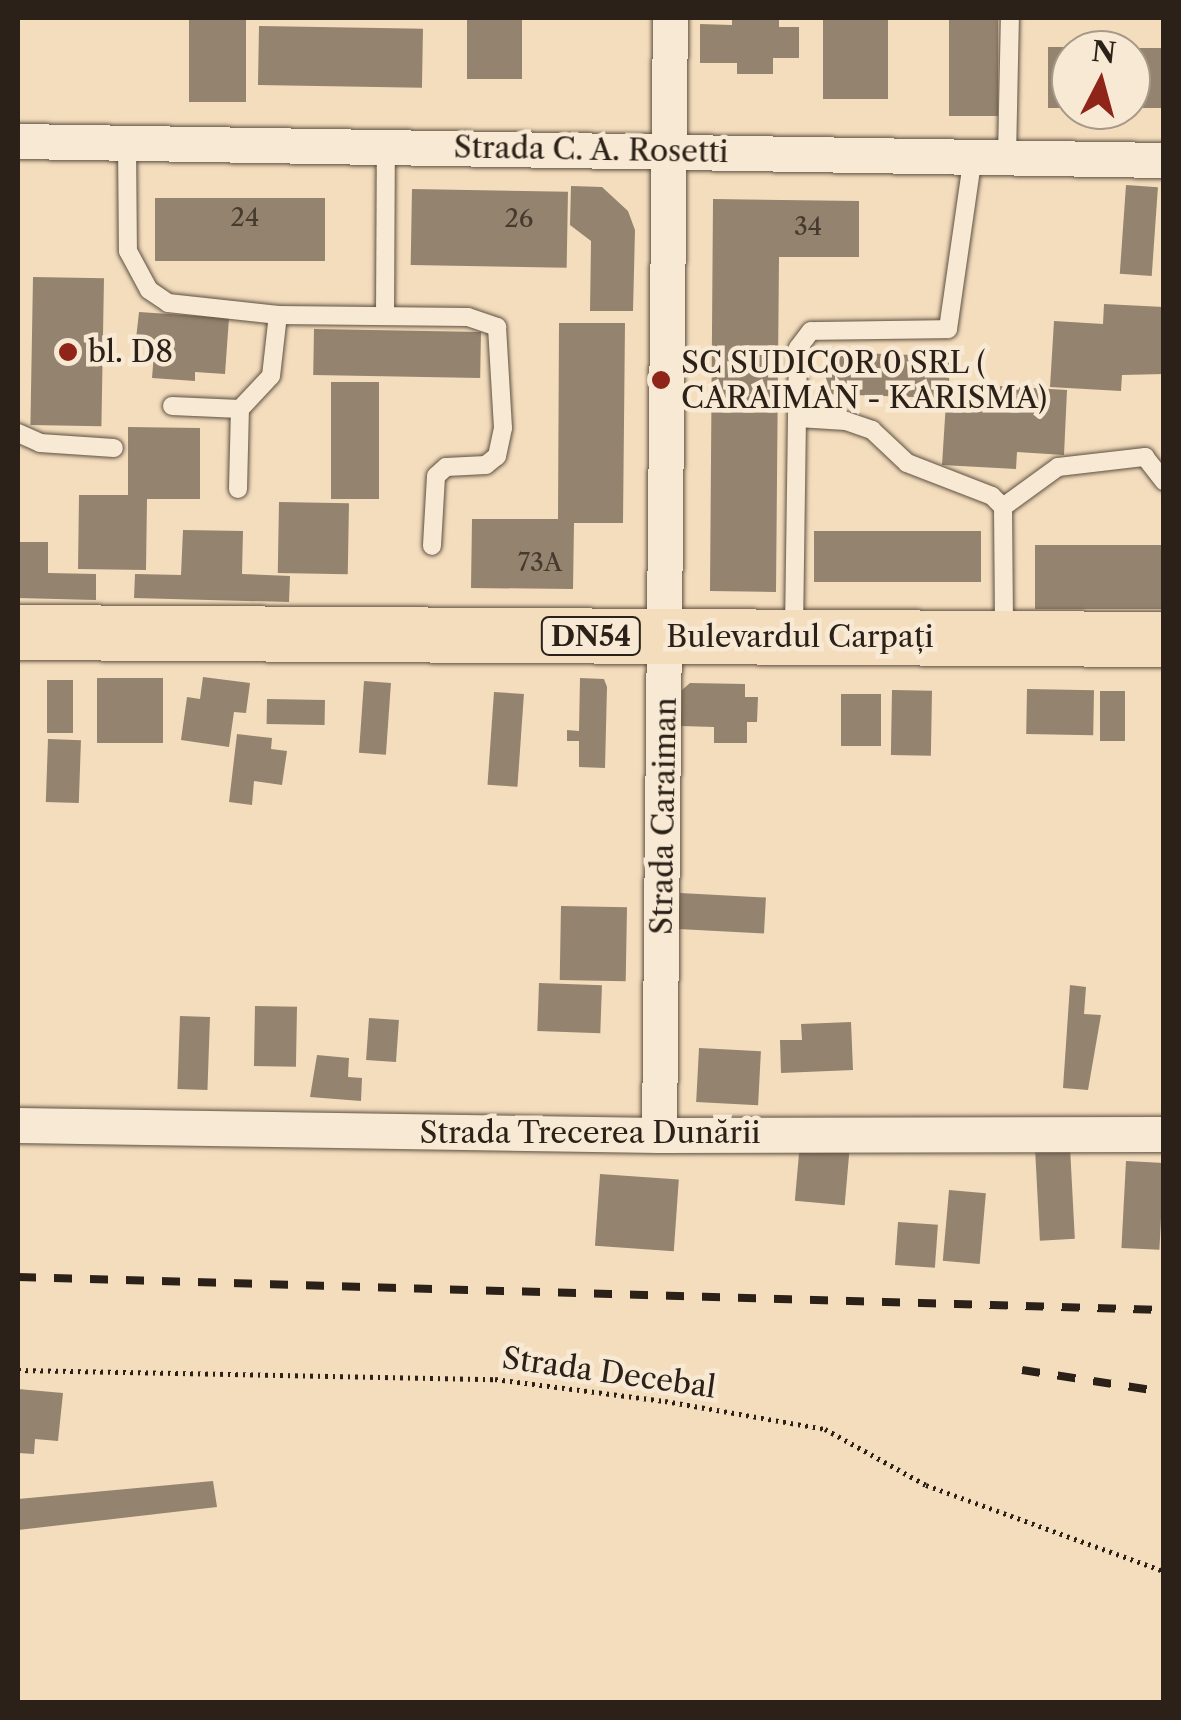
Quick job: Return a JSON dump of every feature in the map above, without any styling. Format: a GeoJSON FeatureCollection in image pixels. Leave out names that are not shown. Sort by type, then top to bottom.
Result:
{"type":"FeatureCollection","features":[{"type":"Feature","properties":{"kind":"main road","name":"Bulevardul Carpați"},"geometry":{"type":"LineString","coordinates":[[18,632],[1164,639]]}},
{"type":"Feature","properties":{"kind":"street","name":"Strada Caraiman"},"geometry":{"type":"LineString","coordinates":[[659,1136],[670,18]]}},
{"type":"Feature","properties":{"kind":"street","name":"Strada C. A. Rosetti"},"geometry":{"type":"LineString","coordinates":[[18,141],[1164,160]]}},
{"type":"Feature","properties":{"kind":"street","name":"Strada Trecerea Dunării"},"geometry":{"type":"LineString","coordinates":[[18,1125],[659,1136],[1164,1134]]}},
{"type":"Feature","properties":{"kind":"lane"},"geometry":{"type":"LineString","coordinates":[[794,637],[798,348],[811,331],[948,328],[990,156],[1010,18]]}},
{"type":"Feature","properties":{"kind":"lane"},"geometry":{"type":"LineString","coordinates":[[128,143],[128,251],[149,290],[194,308],[278,315],[486,320],[502,339],[497,456],[486,465],[446,467],[436,476],[432,546]]}},
{"type":"Feature","properties":{"kind":"lane"},"geometry":{"type":"LineString","coordinates":[[384,316],[386,147]]}},
{"type":"Feature","properties":{"kind":"lane"},"geometry":{"type":"LineString","coordinates":[[238,489],[240,410],[271,376],[278,315]]}},
{"type":"Feature","properties":{"kind":"lane"},"geometry":{"type":"LineString","coordinates":[[172,406],[240,410]]}},
{"type":"Feature","properties":{"kind":"lane"},"geometry":{"type":"LineString","coordinates":[[798,418],[846,421],[872,430],[907,463],[992,496],[1003,507],[1004,638]]}},
{"type":"Feature","properties":{"kind":"lane"},"geometry":{"type":"LineString","coordinates":[[18,432],[40,443],[114,448]]}},
{"type":"Feature","properties":{"kind":"lane"},"geometry":{"type":"LineString","coordinates":[[1003,507],[1058,467],[1145,457],[1164,481]]}},
{"type":"Feature","properties":{"kind":"path","name":"Strada Decebal"},"geometry":{"type":"LineString","coordinates":[[18,1370],[495,1378],[666,1400],[825,1429],[926,1485],[1164,1571]]}},
{"type":"Feature","properties":{"kind":"building"},"geometry":{"type":"Polygon","coordinates":[[[189,18],[246,18],[246,102],[189,102],[189,18]]]}},
{"type":"Feature","properties":{"kind":"building"},"geometry":{"type":"Polygon","coordinates":[[[467,18],[522,18],[522,79],[467,79],[467,18]]]}},
{"type":"Feature","properties":{"kind":"building"},"geometry":{"type":"Polygon","coordinates":[[[732,18],[779,18],[779,27],[799,27],[799,58],[773,58],[773,74],[737,74],[737,63],[700,63],[700,24],[732,25],[732,18]]]}},
{"type":"Feature","properties":{"kind":"building"},"geometry":{"type":"Polygon","coordinates":[[[823,18],[888,18],[888,99],[823,99],[823,18]]]}},
{"type":"Feature","properties":{"kind":"building"},"geometry":{"type":"Polygon","coordinates":[[[949,18],[998,18],[998,116],[949,116],[949,18]]]}},
{"type":"Feature","properties":{"kind":"building"},"geometry":{"type":"Polygon","coordinates":[[[259,26],[423,29],[422,88],[258,85],[259,26]]]}},
{"type":"Feature","properties":{"kind":"building"},"geometry":{"type":"Polygon","coordinates":[[[1051,47],[1051,108],[1048,108],[1051,47]]]}},
{"type":"Feature","properties":{"kind":"building"},"geometry":{"type":"Polygon","coordinates":[[[1151,48],[1164,48],[1164,108],[1151,108],[1151,48]]]}},
{"type":"Feature","properties":{"kind":"building"},"geometry":{"type":"Polygon","coordinates":[[[1126,185],[1158,187],[1152,276],[1120,274],[1126,185]]]}},
{"type":"Feature","properties":{"kind":"building"},"geometry":{"type":"Polygon","coordinates":[[[571,186],[602,187],[628,211],[635,230],[633,311],[590,311],[591,241],[570,225],[571,186]]]}},
{"type":"Feature","properties":{"kind":"building"},"geometry":{"type":"Polygon","coordinates":[[[412,189],[568,192],[567,268],[411,265],[412,189]]]}},
{"type":"Feature","properties":{"kind":"building"},"geometry":{"type":"Polygon","coordinates":[[[155,198],[325,198],[325,261],[155,261],[155,198]]]}},
{"type":"Feature","properties":{"kind":"building"},"geometry":{"type":"Polygon","coordinates":[[[713,199],[859,201],[859,257],[779,257],[776,592],[710,591],[713,199]]]}},
{"type":"Feature","properties":{"kind":"building","name":"bl. D8"},"geometry":{"type":"Polygon","coordinates":[[[33,277],[104,278],[101,426],[30,425],[33,277]]]}},
{"type":"Feature","properties":{"kind":"building"},"geometry":{"type":"Polygon","coordinates":[[[1104,304],[1164,307],[1164,374],[1122,375],[1121,391],[1050,387],[1054,321],[1103,324],[1104,304]]]}},
{"type":"Feature","properties":{"kind":"building"},"geometry":{"type":"Polygon","coordinates":[[[139,312],[229,318],[225,374],[195,372],[195,381],[152,378],[155,341],[136,339],[139,312]]]}},
{"type":"Feature","properties":{"kind":"building"},"geometry":{"type":"Polygon","coordinates":[[[559,323],[625,323],[623,523],[574,523],[573,589],[471,588],[472,519],[558,519],[559,323]]]}},
{"type":"Feature","properties":{"kind":"building"},"geometry":{"type":"Polygon","coordinates":[[[314,329],[481,332],[480,378],[313,375],[314,329]]]}},
{"type":"Feature","properties":{"kind":"building"},"geometry":{"type":"Polygon","coordinates":[[[827,352],[950,356],[948,398],[826,394],[827,352]]]}},
{"type":"Feature","properties":{"kind":"building"},"geometry":{"type":"Polygon","coordinates":[[[331,382],[379,382],[379,499],[331,499],[331,382]]]}},
{"type":"Feature","properties":{"kind":"building"},"geometry":{"type":"Polygon","coordinates":[[[1000,386],[1067,390],[1064,455],[1017,452],[1016,469],[942,465],[946,402],[999,405],[1000,386]]]}},
{"type":"Feature","properties":{"kind":"building"},"geometry":{"type":"Polygon","coordinates":[[[128,427],[200,428],[200,499],[147,499],[146,570],[78,569],[79,495],[128,495],[128,427]]]}},
{"type":"Feature","properties":{"kind":"building"},"geometry":{"type":"Polygon","coordinates":[[[279,502],[349,503],[348,574],[278,573],[279,502]]]}},
{"type":"Feature","properties":{"kind":"building"},"geometry":{"type":"Polygon","coordinates":[[[183,530],[243,531],[242,574],[290,576],[289,602],[134,598],[135,574],[181,575],[183,530]]]}},
{"type":"Feature","properties":{"kind":"building"},"geometry":{"type":"Polygon","coordinates":[[[814,531],[981,531],[981,582],[814,582],[814,531]]]}},
{"type":"Feature","properties":{"kind":"building"},"geometry":{"type":"Polygon","coordinates":[[[18,542],[48,542],[48,573],[96,574],[96,600],[18,598],[18,542]]]}},
{"type":"Feature","properties":{"kind":"building"},"geometry":{"type":"Polygon","coordinates":[[[1035,545],[1164,545],[1164,609],[1035,609],[1035,545]]]}},
{"type":"Feature","properties":{"kind":"building"},"geometry":{"type":"Polygon","coordinates":[[[203,677],[250,683],[246,713],[234,712],[229,747],[181,740],[187,697],[200,699],[203,677]]]}},
{"type":"Feature","properties":{"kind":"building"},"geometry":{"type":"Polygon","coordinates":[[[97,678],[163,678],[163,743],[97,743],[97,678]]]}},
{"type":"Feature","properties":{"kind":"building"},"geometry":{"type":"Polygon","coordinates":[[[580,678],[604,679],[607,687],[605,768],[579,767],[579,741],[567,741],[567,730],[579,731],[580,678]]]}},
{"type":"Feature","properties":{"kind":"building"},"geometry":{"type":"Polygon","coordinates":[[[47,680],[73,680],[73,733],[47,733],[47,680]]]}},
{"type":"Feature","properties":{"kind":"building"},"geometry":{"type":"Polygon","coordinates":[[[364,681],[391,683],[386,755],[359,753],[364,681]]]}},
{"type":"Feature","properties":{"kind":"building"},"geometry":{"type":"Polygon","coordinates":[[[690,683],[745,684],[745,697],[758,697],[757,722],[747,722],[747,743],[714,743],[714,727],[681,726],[682,690],[690,683]]]}},
{"type":"Feature","properties":{"kind":"building"},"geometry":{"type":"Polygon","coordinates":[[[1027,689],[1094,690],[1093,735],[1026,734],[1027,689]]]}},
{"type":"Feature","properties":{"kind":"building"},"geometry":{"type":"Polygon","coordinates":[[[892,690],[932,691],[931,756],[891,755],[892,690]]]}},
{"type":"Feature","properties":{"kind":"building"},"geometry":{"type":"Polygon","coordinates":[[[1100,691],[1125,691],[1125,741],[1100,741],[1100,691]]]}},
{"type":"Feature","properties":{"kind":"building"},"geometry":{"type":"Polygon","coordinates":[[[494,692],[524,694],[517,787],[488,785],[494,692]]]}},
{"type":"Feature","properties":{"kind":"building"},"geometry":{"type":"Polygon","coordinates":[[[841,694],[881,694],[881,746],[841,746],[841,694]]]}},
{"type":"Feature","properties":{"kind":"building"},"geometry":{"type":"Polygon","coordinates":[[[267,699],[325,700],[325,725],[267,724],[267,699]]]}},
{"type":"Feature","properties":{"kind":"building"},"geometry":{"type":"Polygon","coordinates":[[[237,734],[272,738],[271,749],[287,751],[282,785],[254,781],[252,805],[229,802],[237,734]]]}},
{"type":"Feature","properties":{"kind":"building"},"geometry":{"type":"Polygon","coordinates":[[[48,739],[81,740],[79,803],[46,802],[48,739]]]}},
{"type":"Feature","properties":{"kind":"building"},"geometry":{"type":"Polygon","coordinates":[[[680,893],[766,898],[764,933],[678,929],[680,893]]]}},
{"type":"Feature","properties":{"kind":"building"},"geometry":{"type":"Polygon","coordinates":[[[561,906],[627,907],[626,981],[560,980],[561,906]]]}},
{"type":"Feature","properties":{"kind":"building"},"geometry":{"type":"Polygon","coordinates":[[[539,983],[602,985],[600,1033],[537,1031],[539,983]]]}},
{"type":"Feature","properties":{"kind":"building"},"geometry":{"type":"Polygon","coordinates":[[[1070,985],[1086,987],[1084,1014],[1101,1015],[1088,1090],[1063,1088],[1070,985]]]}},
{"type":"Feature","properties":{"kind":"building"},"geometry":{"type":"Polygon","coordinates":[[[255,1006],[297,1007],[296,1067],[254,1066],[255,1006]]]}},
{"type":"Feature","properties":{"kind":"building"},"geometry":{"type":"Polygon","coordinates":[[[180,1016],[210,1017],[207,1090],[177,1089],[180,1016]]]}},
{"type":"Feature","properties":{"kind":"building"},"geometry":{"type":"Polygon","coordinates":[[[369,1018],[399,1020],[396,1062],[366,1060],[369,1018]]]}},
{"type":"Feature","properties":{"kind":"building"},"geometry":{"type":"Polygon","coordinates":[[[851,1022],[853,1070],[781,1073],[780,1040],[802,1040],[801,1024],[851,1022]]]}},
{"type":"Feature","properties":{"kind":"building"},"geometry":{"type":"Polygon","coordinates":[[[699,1048],[761,1051],[758,1105],[696,1102],[699,1048]]]}},
{"type":"Feature","properties":{"kind":"building"},"geometry":{"type":"Polygon","coordinates":[[[317,1055],[349,1058],[348,1077],[362,1078],[361,1101],[310,1097],[317,1055]]]}},
{"type":"Feature","properties":{"kind":"building"},"geometry":{"type":"Polygon","coordinates":[[[800,1142],[850,1146],[845,1205],[795,1201],[800,1142]]]}},
{"type":"Feature","properties":{"kind":"building"},"geometry":{"type":"Polygon","coordinates":[[[1070,1147],[1075,1239],[1040,1241],[1035,1149],[1070,1147]]]}},
{"type":"Feature","properties":{"kind":"building"},"geometry":{"type":"Polygon","coordinates":[[[1126,1161],[1164,1163],[1159,1250],[1121,1248],[1126,1161]]]}},
{"type":"Feature","properties":{"kind":"building"},"geometry":{"type":"Polygon","coordinates":[[[600,1174],[679,1180],[674,1251],[595,1246],[600,1174]]]}},
{"type":"Feature","properties":{"kind":"building"},"geometry":{"type":"Polygon","coordinates":[[[949,1190],[986,1193],[980,1264],[943,1261],[949,1190]]]}},
{"type":"Feature","properties":{"kind":"building"},"geometry":{"type":"Polygon","coordinates":[[[898,1222],[938,1225],[935,1268],[895,1265],[898,1222]]]}},
{"type":"Feature","properties":{"kind":"building"},"geometry":{"type":"Polygon","coordinates":[[[18,1389],[63,1393],[58,1441],[35,1439],[34,1454],[18,1453],[18,1389]]]}},
{"type":"Feature","properties":{"kind":"building"},"geometry":{"type":"Polygon","coordinates":[[[213,1481],[217,1507],[18,1530],[18,1499],[213,1481]]]}},
{"type":"Feature","properties":{"kind":"railway"},"geometry":{"type":"LineString","coordinates":[[18,1277],[1164,1310]]}},
{"type":"Feature","properties":{"kind":"railway"},"geometry":{"type":"LineString","coordinates":[[1022,1370],[1164,1392]]}},
{"type":"Feature","properties":{"kind":"place","name":"bl. D8"},"geometry":{"type":"Point","coordinates":[68,352]}},
{"type":"Feature","properties":{"kind":"place","name":"SC SUDICOR 0 SRL ( CARAIMAN - KARISMA)"},"geometry":{"type":"Point","coordinates":[661,380]}}]}
